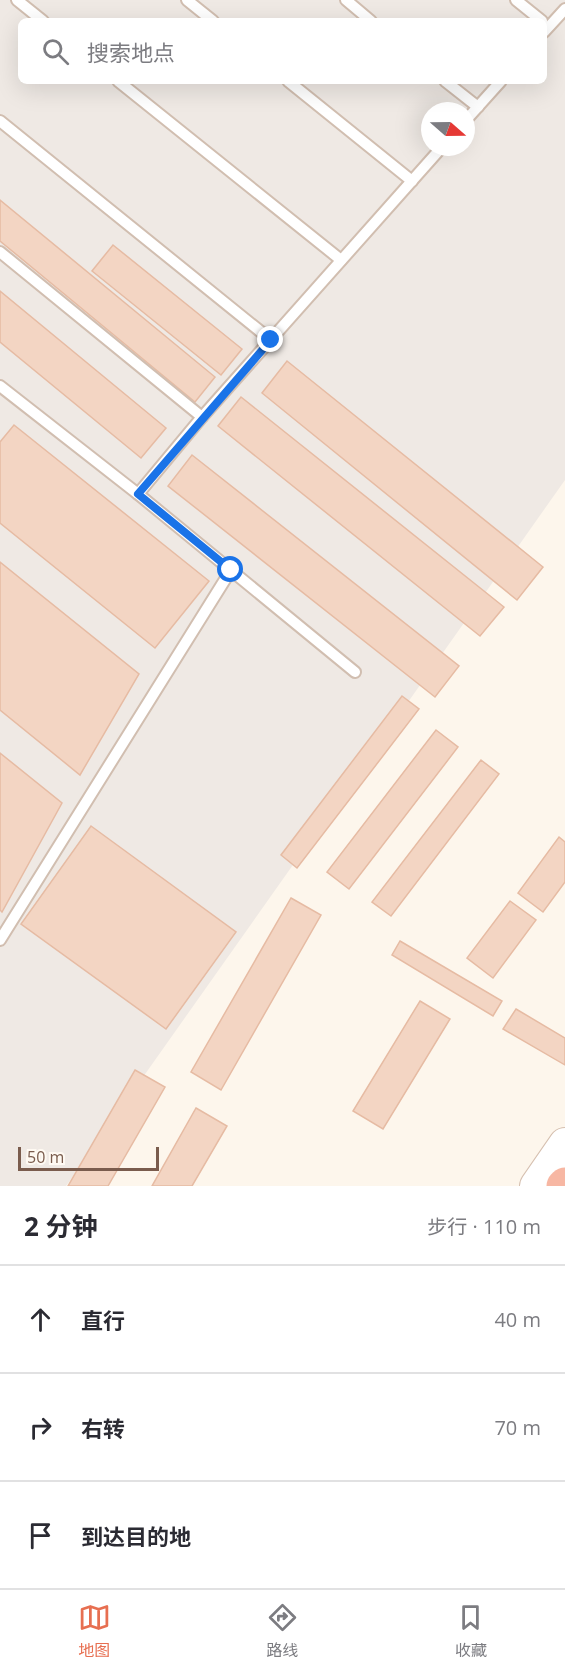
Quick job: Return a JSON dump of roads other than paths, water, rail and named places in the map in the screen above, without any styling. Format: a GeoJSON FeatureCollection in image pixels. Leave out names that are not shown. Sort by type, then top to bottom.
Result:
{"type":"FeatureCollection","features":[{"type":"Feature","properties":{"kind":"main road"},"geometry":{"type":"LineString","coordinates":[[536,1186],[565,1144]]}},
{"type":"Feature","properties":{"kind":"lane"},"geometry":{"type":"LineString","coordinates":[[16,0],[39,18]]}},
{"type":"Feature","properties":{"kind":"lane"},"geometry":{"type":"LineString","coordinates":[[187,0],[209,18]]}},
{"type":"Feature","properties":{"kind":"lane"},"geometry":{"type":"LineString","coordinates":[[346,0],[367,18]]}},
{"type":"Feature","properties":{"kind":"lane"},"geometry":{"type":"LineString","coordinates":[[516,0],[536,18]]}},
{"type":"Feature","properties":{"kind":"lane"},"geometry":{"type":"LineString","coordinates":[[547,24],[565,9]]}},
{"type":"Feature","properties":{"kind":"lane"},"geometry":{"type":"LineString","coordinates":[[122,84],[341,260]]}},
{"type":"Feature","properties":{"kind":"lane"},"geometry":{"type":"LineString","coordinates":[[292,84],[412,181]]}},
{"type":"Feature","properties":{"kind":"lane"},"geometry":{"type":"LineString","coordinates":[[449,84],[478,107]]}},
{"type":"Feature","properties":{"kind":"lane"},"geometry":{"type":"LineString","coordinates":[[475,110],[498,84]]}},
{"type":"Feature","properties":{"kind":"lane"},"geometry":{"type":"LineString","coordinates":[[0,121],[271,340]]}},
{"type":"Feature","properties":{"kind":"lane"},"geometry":{"type":"LineString","coordinates":[[138,494],[202,417],[434,156]]}},
{"type":"Feature","properties":{"kind":"lane"},"geometry":{"type":"LineString","coordinates":[[0,252],[202,417]]}},
{"type":"Feature","properties":{"kind":"lane"},"geometry":{"type":"LineString","coordinates":[[0,386],[138,494],[356,672]]}},
{"type":"Feature","properties":{"kind":"lane"},"geometry":{"type":"LineString","coordinates":[[0,940],[231,570]]}}]}
